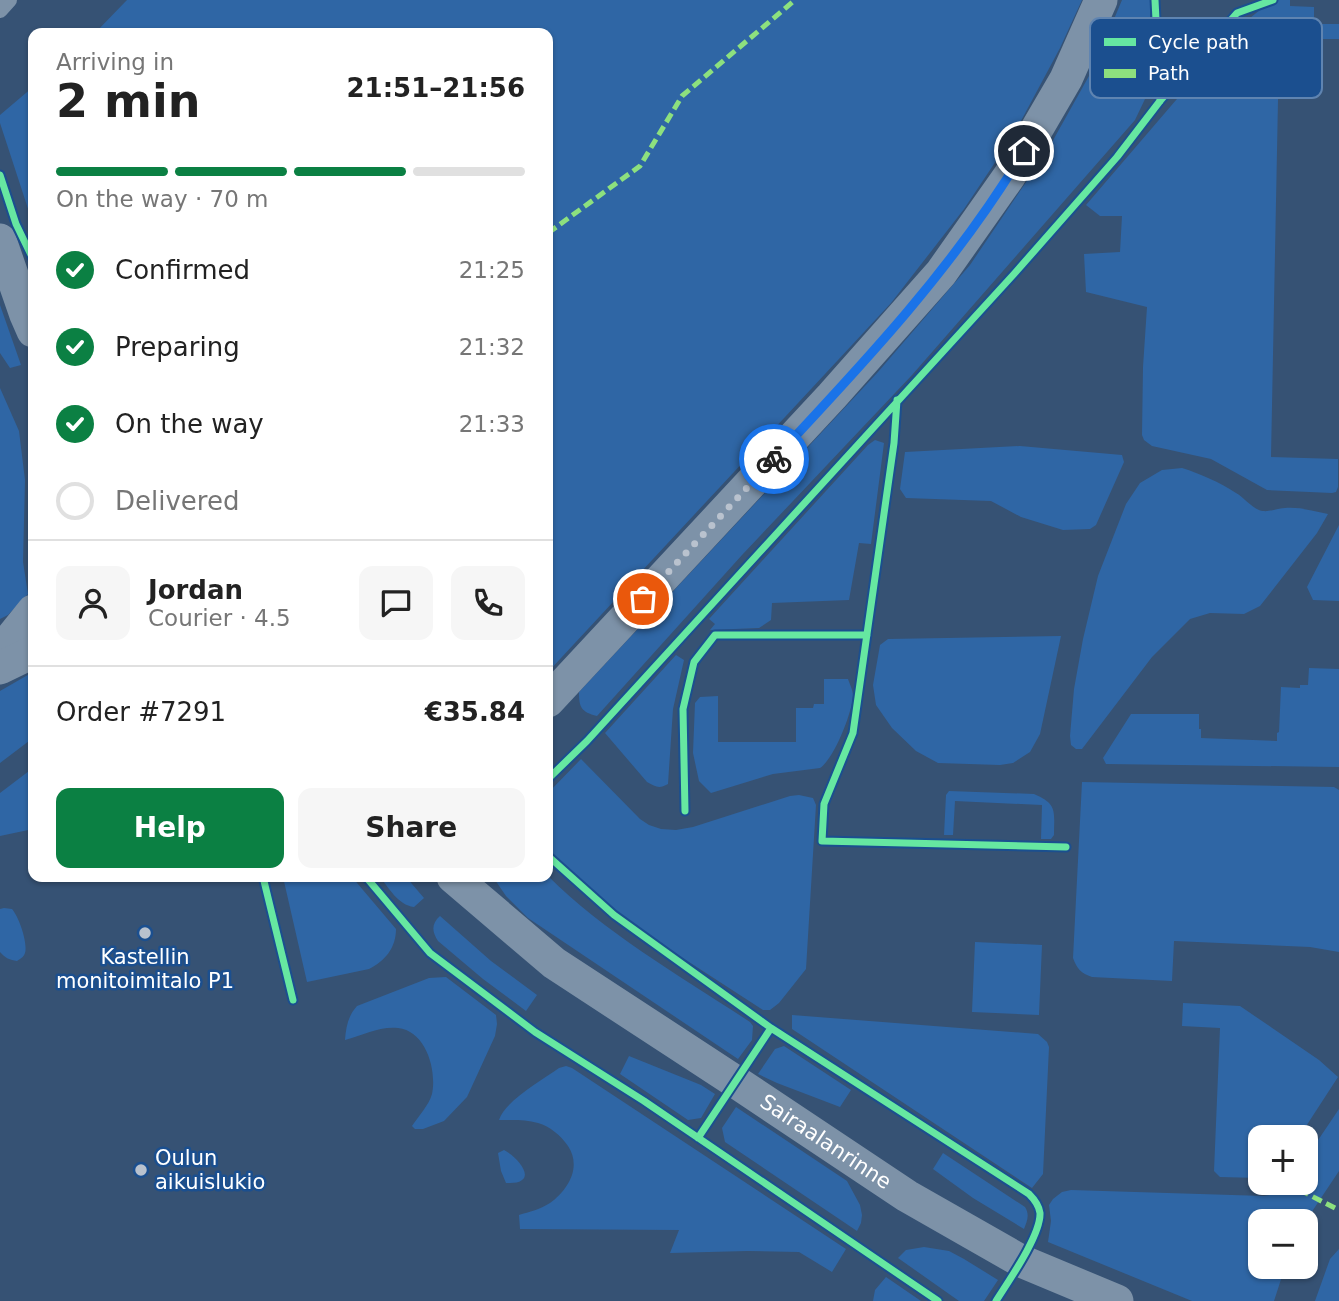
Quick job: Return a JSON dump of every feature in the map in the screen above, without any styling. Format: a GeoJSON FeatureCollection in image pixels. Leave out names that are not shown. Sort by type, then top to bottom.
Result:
{"type":"FeatureCollection","features":[{"type":"Feature","properties":{"kind":"street"},"geometry":{"type":"LineString","coordinates":[[1093,18],[1101,0]]}},
{"type":"Feature","properties":{"kind":"street"},"geometry":{"type":"LineString","coordinates":[[553,696],[832,396],[940,273],[1010,175],[1066,79],[1090,25]]}},
{"type":"Feature","properties":{"kind":"street"},"geometry":{"type":"LineString","coordinates":[[0,240],[28,320]]}},
{"type":"Feature","properties":{"kind":"street"},"geometry":{"type":"LineString","coordinates":[[0,652],[28,617]]}},
{"type":"Feature","properties":{"kind":"street"},"geometry":{"type":"LineString","coordinates":[[0,668],[28,654]]}},
{"type":"Feature","properties":{"kind":"street","name":"Sairaalanrinne"},"geometry":{"type":"LineString","coordinates":[[459,882],[554,963],[907,1196],[1021,1261],[1117,1301]]}},
{"type":"Feature","properties":{"kind":"lane"},"geometry":{"type":"LineString","coordinates":[[0,10],[9,0]]}},
{"type":"Feature","properties":{"kind":"shaded area"},"geometry":{"type":"Polygon","coordinates":[[[127,0],[1082,0],[1060,48],[1014,134],[964,209],[891,303],[553,667],[553,28],[100,28],[127,0]]]}},
{"type":"Feature","properties":{"kind":"shaded area"},"geometry":{"type":"Polygon","coordinates":[[[1122,0],[1150,0],[1150,18],[1114,18],[1122,0]]]}},
{"type":"Feature","properties":{"kind":"shaded area"},"geometry":{"type":"Polygon","coordinates":[[[1277,0],[1290,0],[1290,6],[1314,7],[1314,18],[1250,18],[1277,0]]]}},
{"type":"Feature","properties":{"kind":"shaded area"},"geometry":{"type":"Polygon","coordinates":[[[1322,24],[1339,24],[1339,39],[1322,39],[1322,24]]]}},
{"type":"Feature","properties":{"kind":"shaded area"},"geometry":{"type":"Polygon","coordinates":[[[1090,74],[1090,98],[1145,98],[1135,120],[912,375],[742,555],[597,716],[584,711],[580,705],[579,692],[878,372],[970,265],[1047,151],[1090,74]]]}},
{"type":"Feature","properties":{"kind":"shaded area"},"geometry":{"type":"Polygon","coordinates":[[[28,91],[28,209],[0,123],[0,115],[28,91]]]}},
{"type":"Feature","properties":{"kind":"shaded area"},"geometry":{"type":"Polygon","coordinates":[[[1178,98],[1278,98],[1271,457],[1338,459],[1336,492],[1267,490],[1211,459],[1152,446],[1144,440],[1143,367],[1147,307],[1086,292],[1084,254],[1120,252],[1122,216],[1100,216],[1086,205],[1178,98]]]}},
{"type":"Feature","properties":{"kind":"shaded area"},"geometry":{"type":"Polygon","coordinates":[[[0,305],[21,365],[10,368],[0,353],[0,305]]]}},
{"type":"Feature","properties":{"kind":"shaded area"},"geometry":{"type":"Polygon","coordinates":[[[0,388],[19,431],[25,480],[23,562],[28,594],[8,615],[0,619],[0,388]]]}},
{"type":"Feature","properties":{"kind":"shaded area"},"geometry":{"type":"Polygon","coordinates":[[[875,440],[884,443],[871,544],[859,543],[849,600],[772,603],[771,620],[759,628],[710,630],[715,624],[709,619],[875,440]]]}},
{"type":"Feature","properties":{"kind":"shaded area"},"geometry":{"type":"Polygon","coordinates":[[[1020,446],[1122,455],[1124,462],[1096,525],[1090,529],[1063,530],[1021,517],[991,501],[906,498],[900,489],[905,452],[1020,446]]]}},
{"type":"Feature","properties":{"kind":"shaded area"},"geometry":{"type":"Polygon","coordinates":[[[1182,468],[1223,485],[1259,510],[1296,508],[1328,514],[1317,533],[1260,606],[1244,614],[1210,613],[1190,619],[1152,657],[1082,749],[1076,749],[1071,745],[1070,736],[1074,689],[1098,576],[1126,504],[1140,483],[1162,470],[1182,468]]]}},
{"type":"Feature","properties":{"kind":"shaded area"},"geometry":{"type":"Polygon","coordinates":[[[1339,525],[1339,601],[1313,600],[1307,587],[1339,525]]]}},
{"type":"Feature","properties":{"kind":"shaded area"},"geometry":{"type":"Polygon","coordinates":[[[1061,636],[1040,734],[1030,752],[1013,763],[938,763],[916,751],[892,728],[876,705],[873,685],[880,645],[888,639],[1061,636]]]}},
{"type":"Feature","properties":{"kind":"shaded area"},"geometry":{"type":"Polygon","coordinates":[[[676,655],[684,660],[673,709],[668,784],[658,787],[647,782],[605,733],[676,655]]]}},
{"type":"Feature","properties":{"kind":"shaded area"},"geometry":{"type":"Polygon","coordinates":[[[1309,668],[1339,669],[1339,767],[1106,764],[1103,758],[1131,714],[1199,714],[1201,738],[1277,741],[1281,687],[1300,688],[1300,685],[1308,685],[1309,668]]]}},
{"type":"Feature","properties":{"kind":"shaded area"},"geometry":{"type":"Polygon","coordinates":[[[28,675],[28,742],[0,763],[0,691],[28,675]]]}},
{"type":"Feature","properties":{"kind":"shaded area"},"geometry":{"type":"Polygon","coordinates":[[[824,679],[848,679],[853,696],[841,735],[831,755],[820,768],[773,774],[711,793],[699,781],[693,753],[695,703],[700,697],[718,696],[718,742],[796,742],[796,708],[813,708],[814,704],[824,704],[824,679]]]}},
{"type":"Feature","properties":{"kind":"shaded area"},"geometry":{"type":"Polygon","coordinates":[[[581,759],[640,819],[661,829],[676,830],[790,796],[813,798],[816,805],[806,969],[779,1003],[770,1010],[763,1010],[615,914],[553,855],[553,788],[581,759]]]}},
{"type":"Feature","properties":{"kind":"shaded area"},"geometry":{"type":"Polygon","coordinates":[[[28,772],[28,830],[0,836],[0,793],[28,772]]]}},
{"type":"Feature","properties":{"kind":"shaded area"},"geometry":{"type":"Polygon","coordinates":[[[1082,782],[1334,787],[1339,790],[1339,952],[1310,947],[1174,941],[1172,981],[1092,977],[1082,972],[1073,958],[1082,782]]]}},
{"type":"Feature","properties":{"kind":"shaded area"},"geometry":{"type":"Polygon","coordinates":[[[949,791],[1034,794],[1051,805],[1054,835],[1051,839],[1041,839],[1042,805],[955,801],[953,835],[944,835],[946,795],[949,791]]]}},
{"type":"Feature","properties":{"kind":"shaded area"},"geometry":{"type":"Polygon","coordinates":[[[553,881],[619,935],[750,1022],[753,1026],[752,1040],[738,1059],[528,918],[496,882],[553,881]]]}},
{"type":"Feature","properties":{"kind":"shaded area"},"geometry":{"type":"Polygon","coordinates":[[[284,882],[356,882],[396,929],[394,942],[380,962],[369,969],[307,982],[284,882]]]}},
{"type":"Feature","properties":{"kind":"shaded area"},"geometry":{"type":"Polygon","coordinates":[[[384,882],[410,882],[424,898],[414,907],[403,903],[384,882]]]}},
{"type":"Feature","properties":{"kind":"shaded area"},"geometry":{"type":"Polygon","coordinates":[[[0,909],[12,909],[15,913],[24,937],[25,953],[17,961],[0,952],[0,909]]]}},
{"type":"Feature","properties":{"kind":"shaded area"},"geometry":{"type":"Polygon","coordinates":[[[440,916],[491,961],[537,995],[526,1011],[438,941],[433,928],[440,916]]]}},
{"type":"Feature","properties":{"kind":"shaded area"},"geometry":{"type":"Polygon","coordinates":[[[975,942],[1042,945],[1039,1015],[972,1012],[975,942]]]}},
{"type":"Feature","properties":{"kind":"shaded area"},"geometry":{"type":"Polygon","coordinates":[[[446,977],[496,1015],[495,1036],[467,1097],[444,1121],[423,1129],[415,1129],[412,1126],[432,1094],[433,1084],[431,1063],[422,1044],[416,1036],[398,1028],[378,1030],[345,1040],[347,1026],[357,1006],[429,978],[446,977]]]}},
{"type":"Feature","properties":{"kind":"shaded area"},"geometry":{"type":"Polygon","coordinates":[[[1183,1003],[1240,1006],[1319,1060],[1338,1077],[1307,1125],[1248,1125],[1248,1178],[1220,1177],[1214,1171],[1220,1028],[1182,1026],[1183,1003]]]}},
{"type":"Feature","properties":{"kind":"shaded area"},"geometry":{"type":"Polygon","coordinates":[[[792,1015],[1038,1034],[1049,1047],[1043,1174],[1032,1188],[792,1029],[792,1015]]]}},
{"type":"Feature","properties":{"kind":"shaded area"},"geometry":{"type":"Polygon","coordinates":[[[784,1046],[851,1090],[840,1107],[758,1074],[775,1049],[784,1046]]]}},
{"type":"Feature","properties":{"kind":"shaded area"},"geometry":{"type":"Polygon","coordinates":[[[629,1056],[701,1085],[715,1094],[701,1118],[688,1120],[620,1074],[629,1056]]]}},
{"type":"Feature","properties":{"kind":"shaded area"},"geometry":{"type":"Polygon","coordinates":[[[566,1066],[846,1249],[832,1272],[799,1252],[670,1253],[679,1230],[520,1229],[519,1215],[557,1198],[571,1178],[574,1162],[565,1142],[547,1126],[528,1121],[499,1120],[516,1098],[566,1066]]]}},
{"type":"Feature","properties":{"kind":"shaded area"},"geometry":{"type":"Polygon","coordinates":[[[736,1107],[847,1181],[860,1205],[862,1215],[857,1231],[725,1142],[722,1128],[736,1107]]]}},
{"type":"Feature","properties":{"kind":"shaded area"},"geometry":{"type":"Polygon","coordinates":[[[1339,1109],[1339,1171],[1314,1209],[1248,1209],[1248,1279],[1281,1279],[1274,1301],[1192,1301],[1048,1242],[1051,1221],[1049,1205],[1062,1192],[1071,1190],[1318,1195],[1318,1140],[1339,1109]]]}},
{"type":"Feature","properties":{"kind":"shaded area"},"geometry":{"type":"Polygon","coordinates":[[[504,1150],[516,1159],[524,1171],[525,1176],[516,1183],[506,1183],[501,1171],[498,1153],[504,1150]]]}},
{"type":"Feature","properties":{"kind":"shaded area"},"geometry":{"type":"Polygon","coordinates":[[[943,1153],[1025,1207],[1028,1215],[1024,1229],[973,1198],[933,1169],[943,1153]]]}},
{"type":"Feature","properties":{"kind":"shaded area"},"geometry":{"type":"Polygon","coordinates":[[[924,1247],[949,1251],[998,1280],[984,1301],[959,1301],[898,1258],[906,1250],[924,1247]]]}},
{"type":"Feature","properties":{"kind":"shaded area"},"geometry":{"type":"Polygon","coordinates":[[[1339,1249],[1339,1301],[1315,1301],[1330,1259],[1339,1249]]]}},
{"type":"Feature","properties":{"kind":"shaded area"},"geometry":{"type":"Polygon","coordinates":[[[886,1277],[921,1301],[873,1301],[875,1290],[886,1277]]]}},
{"type":"Feature","properties":{"kind":"marked path"},"geometry":{"type":"LineString","coordinates":[[553,229],[640,166],[682,96],[795,0]]}},
{"type":"Feature","properties":{"kind":"marked path"},"geometry":{"type":"LineString","coordinates":[[1310,1195],[1339,1210]]}},
{"type":"Feature","properties":{"kind":"cycle path"},"geometry":{"type":"LineString","coordinates":[[1155,0],[1156,18]]}},
{"type":"Feature","properties":{"kind":"cycle path"},"geometry":{"type":"LineString","coordinates":[[1233,18],[1237,13],[1273,0]]}},
{"type":"Feature","properties":{"kind":"cycle path"},"geometry":{"type":"LineString","coordinates":[[553,774],[587,741],[1014,274],[1117,157],[1163,98]]}},
{"type":"Feature","properties":{"kind":"cycle path"},"geometry":{"type":"LineString","coordinates":[[0,175],[16,224],[28,249]]}},
{"type":"Feature","properties":{"kind":"cycle path"},"geometry":{"type":"LineString","coordinates":[[897,400],[894,443],[853,733],[824,804],[822,841],[1066,847]]}},
{"type":"Feature","properties":{"kind":"cycle path"},"geometry":{"type":"LineString","coordinates":[[685,811],[683,709],[694,662],[715,635],[867,635]]}},
{"type":"Feature","properties":{"kind":"cycle path"},"geometry":{"type":"LineString","coordinates":[[553,860],[614,915],[771,1028],[1029,1194],[1039,1208],[1039,1222],[1023,1258],[996,1301]]}},
{"type":"Feature","properties":{"kind":"cycle path"},"geometry":{"type":"LineString","coordinates":[[264,882],[293,1000]]}},
{"type":"Feature","properties":{"kind":"cycle path"},"geometry":{"type":"LineString","coordinates":[[370,882],[430,953],[535,1032],[644,1101],[938,1301]]}},
{"type":"Feature","properties":{"kind":"cycle path"},"geometry":{"type":"LineString","coordinates":[[698,1138],[771,1028]]}},
{"type":"Feature","properties":{"kind":"way so far"},"geometry":{"type":"LineString","coordinates":[[643,599],[774,459]]}},
{"type":"Feature","properties":{"kind":"place","name":"Kastellin monitoimitalo P1"},"geometry":{"type":"Point","coordinates":[145,933]}},
{"type":"Feature","properties":{"kind":"place","name":"Oulun aikuislukio"},"geometry":{"type":"Point","coordinates":[141,1170]}},
{"type":"Feature","properties":{"kind":"route"},"geometry":{"type":"LineString","coordinates":[[774,459],[940,273],[1024,151]]}}]}
